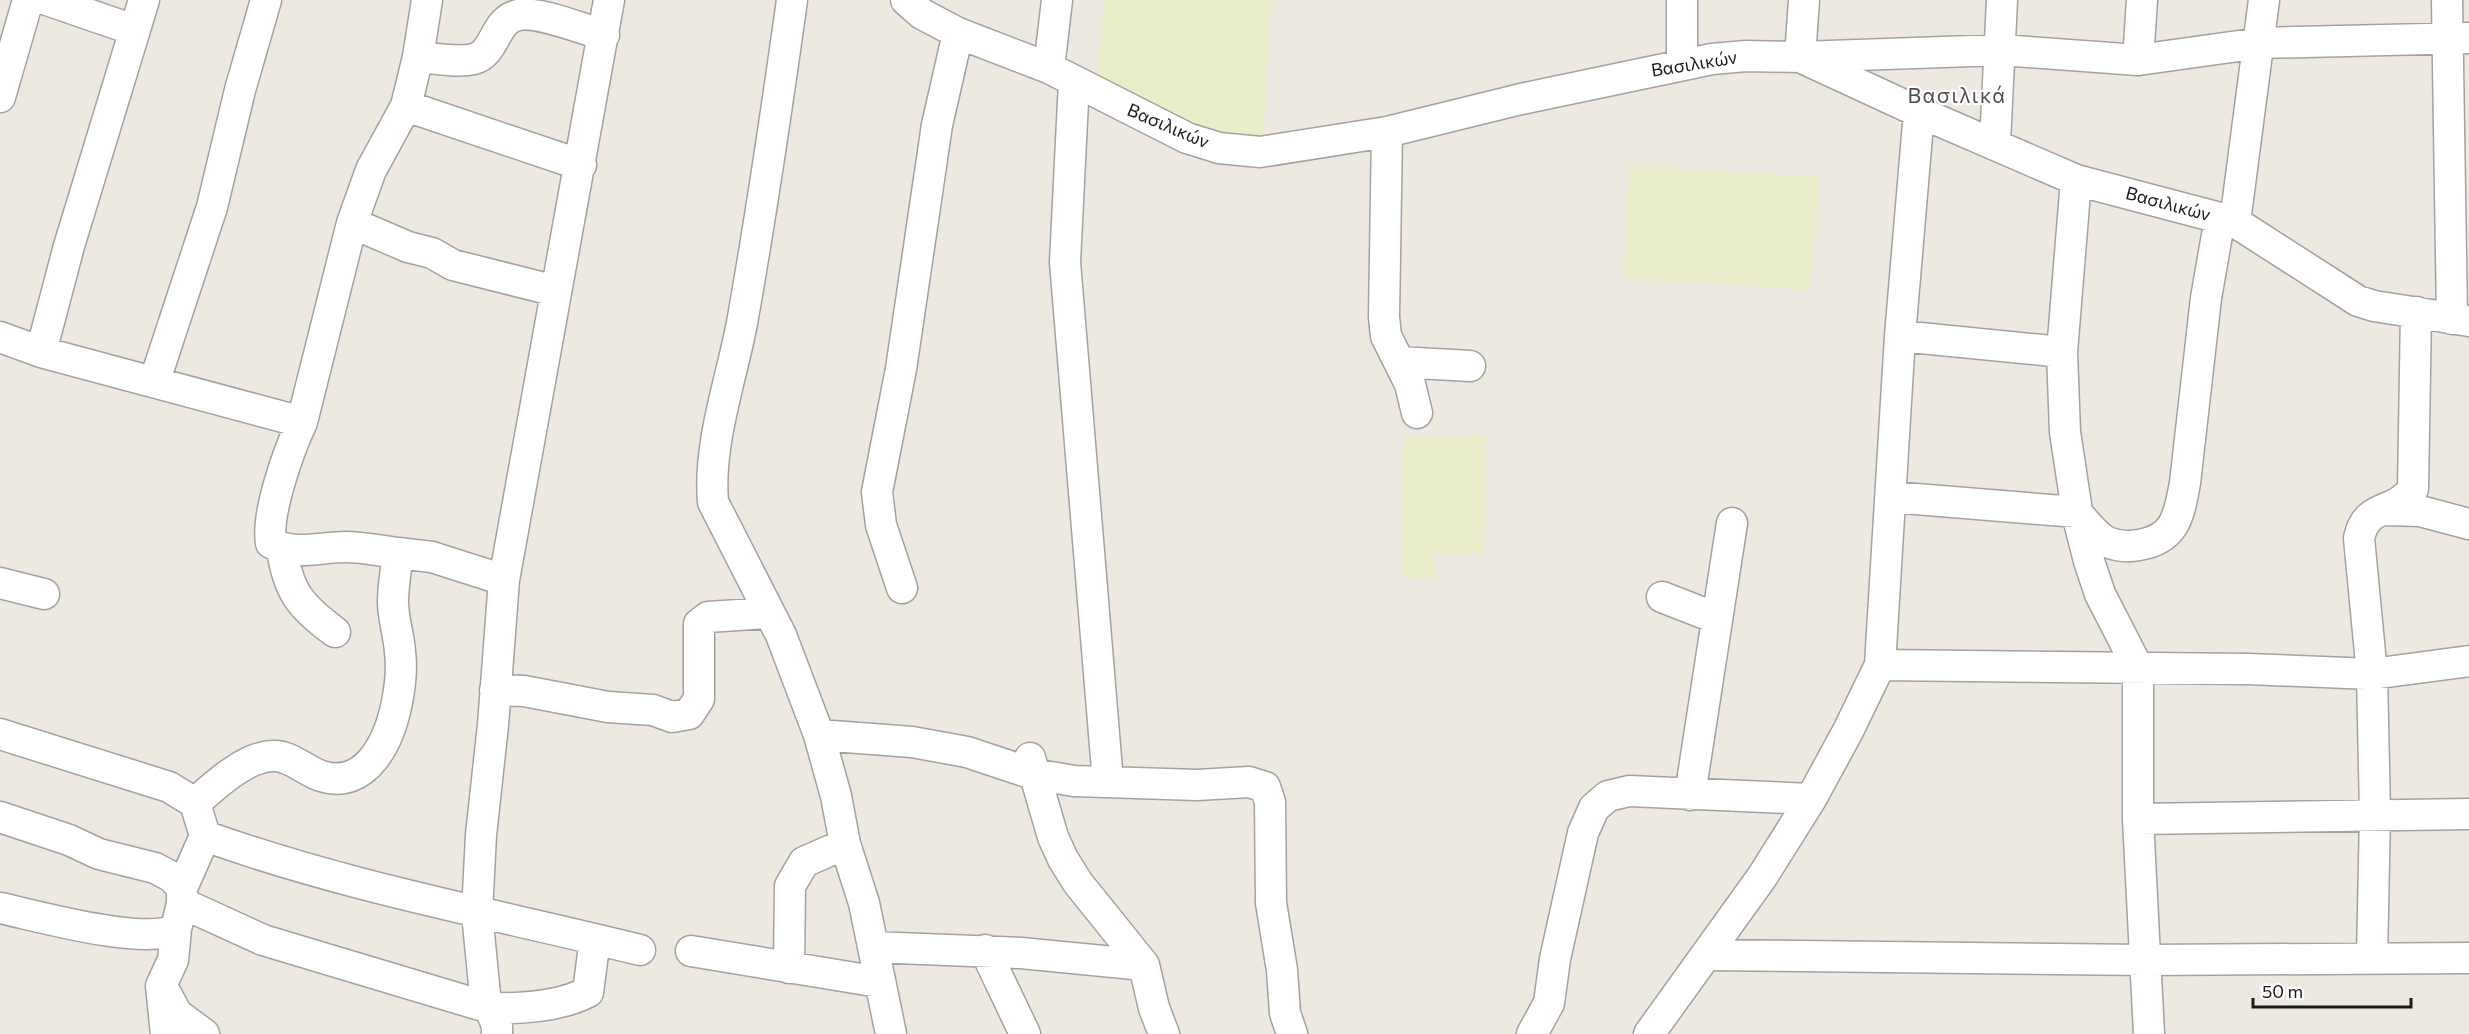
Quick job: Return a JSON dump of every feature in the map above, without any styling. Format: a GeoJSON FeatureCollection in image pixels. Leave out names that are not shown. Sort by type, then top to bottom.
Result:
{"type":"FeatureCollection","features":[{"type":"Feature","properties":{"kind":"street"},"geometry":{"type":"LineString","coordinates":[[0,97],[27,0]]}},
{"type":"Feature","properties":{"kind":"street"},"geometry":{"type":"LineString","coordinates":[[47,0],[134,30]]}},
{"type":"Feature","properties":{"kind":"street"},"geometry":{"type":"LineString","coordinates":[[41,352],[69,246],[144,0]]}},
{"type":"Feature","properties":{"kind":"street"},"geometry":{"type":"LineString","coordinates":[[155,380],[212,207],[240,90],[266,0]]}},
{"type":"Feature","properties":{"kind":"street"},"geometry":{"type":"LineString","coordinates":[[427,0],[418,57],[406,106],[370,170],[352,223],[302,422],[286,462],[269,529],[271,543],[282,549],[298,552],[348,547],[432,557],[504,580]]}},
{"type":"Feature","properties":{"kind":"street"},"geometry":{"type":"LineString","coordinates":[[494,1021],[479,952],[477,913],[480,836],[504,580],[581,165],[609,0]]}},
{"type":"Feature","properties":{"kind":"street"},"geometry":{"type":"LineString","coordinates":[[792,0],[765,196],[711,482],[714,502],[781,635],[819,735],[836,796],[845,844],[864,903],[891,1034]]}},
{"type":"Feature","properties":{"kind":"street","name":"Βασιλικών"},"geometry":{"type":"LineString","coordinates":[[906,0],[922,14],[958,33],[1061,75],[1187,138],[1219,148],[1260,152],[1387,132],[1521,99],[1682,64],[1746,56],[1800,57],[2076,180],[2228,220],[2358,300],[2374,306],[2461,320]]}},
{"type":"Feature","properties":{"kind":"street"},"geometry":{"type":"LineString","coordinates":[[1057,0],[1065,262],[1108,782]]}},
{"type":"Feature","properties":{"kind":"street"},"geometry":{"type":"LineString","coordinates":[[1682,0],[1682,64]]}},
{"type":"Feature","properties":{"kind":"street"},"geometry":{"type":"LineString","coordinates":[[1804,0],[1800,57],[2001,50],[2138,60],[2260,43],[2458,38]]}},
{"type":"Feature","properties":{"kind":"street"},"geometry":{"type":"LineString","coordinates":[[1995,143],[2002,0]]}},
{"type":"Feature","properties":{"kind":"street"},"geometry":{"type":"LineString","coordinates":[[2138,60],[2142,0]]}},
{"type":"Feature","properties":{"kind":"street"},"geometry":{"type":"LineString","coordinates":[[1891,497],[2076,512],[2106,541],[2128,547],[2153,543],[2172,530],[2179,513],[2185,483],[2206,298],[2228,220],[2260,43],[2264,0]]}},
{"type":"Feature","properties":{"kind":"street"},"geometry":{"type":"LineString","coordinates":[[2447,0],[2458,38],[2461,320]]}},
{"type":"Feature","properties":{"kind":"street"},"geometry":{"type":"LineString","coordinates":[[418,57],[472,59],[486,54],[503,23],[515,15],[528,14],[604,35]]}},
{"type":"Feature","properties":{"kind":"street"},"geometry":{"type":"LineString","coordinates":[[902,588],[881,525],[877,492],[900,369],[937,125],[958,33]]}},
{"type":"Feature","properties":{"kind":"street"},"geometry":{"type":"LineString","coordinates":[[406,106],[581,165]]}},
{"type":"Feature","properties":{"kind":"street"},"geometry":{"type":"LineString","coordinates":[[1649,1034],[1762,877],[1811,799],[1880,665],[1900,336],[1919,112]]}},
{"type":"Feature","properties":{"kind":"street"},"geometry":{"type":"LineString","coordinates":[[1387,132],[1384,317],[1386,336],[1410,384],[1417,413]]}},
{"type":"Feature","properties":{"kind":"street"},"geometry":{"type":"LineString","coordinates":[[2076,180],[2062,352],[2065,432],[2076,512],[2100,594],[2138,668],[2138,819],[2148,1034]]}},
{"type":"Feature","properties":{"kind":"street"},"geometry":{"type":"LineString","coordinates":[[352,223],[408,247],[432,253],[453,265],[556,291]]}},
{"type":"Feature","properties":{"kind":"street"},"geometry":{"type":"LineString","coordinates":[[2372,958],[2374,814],[2372,674],[2359,538],[2362,525],[2370,514],[2404,501],[2413,489],[2416,312]]}},
{"type":"Feature","properties":{"kind":"street"},"geometry":{"type":"LineString","coordinates":[[1900,336],[2062,352]]}},
{"type":"Feature","properties":{"kind":"street"},"geometry":{"type":"LineString","coordinates":[[0,337],[41,352],[155,380],[183,391],[302,422]]}},
{"type":"Feature","properties":{"kind":"street"},"geometry":{"type":"LineString","coordinates":[[1399,362],[1470,366]]}},
{"type":"Feature","properties":{"kind":"street"},"geometry":{"type":"LineString","coordinates":[[2385,510],[2420,510],[2469,524]]}},
{"type":"Feature","properties":{"kind":"street"},"geometry":{"type":"LineString","coordinates":[[1690,795],[1732,523]]}},
{"type":"Feature","properties":{"kind":"street"},"geometry":{"type":"LineString","coordinates":[[282,549],[285,571],[306,611],[335,632]]}},
{"type":"Feature","properties":{"kind":"street"},"geometry":{"type":"LineString","coordinates":[[195,803],[222,778],[263,757],[277,756],[289,759],[319,775],[338,781],[355,777],[372,760],[388,738],[398,700],[401,654],[393,602],[398,553]]}},
{"type":"Feature","properties":{"kind":"street"},"geometry":{"type":"LineString","coordinates":[[0,583],[44,594]]}},
{"type":"Feature","properties":{"kind":"street"},"geometry":{"type":"LineString","coordinates":[[1662,597],[1716,618]]}},
{"type":"Feature","properties":{"kind":"street"},"geometry":{"type":"LineString","coordinates":[[495,690],[524,691],[608,707],[653,710],[672,717],[689,714],[699,699],[699,624],[708,617],[769,613]]}},
{"type":"Feature","properties":{"kind":"street"},"geometry":{"type":"LineString","coordinates":[[1880,665],[2372,674],[2469,661]]}},
{"type":"Feature","properties":{"kind":"street"},"geometry":{"type":"LineString","coordinates":[[0,734],[169,787],[195,803],[205,836],[180,907],[165,935],[121,932],[0,908]]}},
{"type":"Feature","properties":{"kind":"street"},"geometry":{"type":"LineString","coordinates":[[819,735],[892,740],[967,752],[1032,766],[1074,781],[1197,785],[1249,782],[1265,787],[1270,802],[1271,903],[1282,970],[1285,1013],[1292,1034]]}},
{"type":"Feature","properties":{"kind":"street"},"geometry":{"type":"LineString","coordinates":[[1032,766],[1063,859],[1078,883],[1144,965],[1154,1008],[1164,1034]]}},
{"type":"Feature","properties":{"kind":"street"},"geometry":{"type":"LineString","coordinates":[[1532,1034],[1549,1003],[1555,958],[1582,833],[1594,808],[1608,796],[1629,791],[1811,799]]}},
{"type":"Feature","properties":{"kind":"street"},"geometry":{"type":"LineString","coordinates":[[2138,819],[2469,814]]}},
{"type":"Feature","properties":{"kind":"street"},"geometry":{"type":"LineString","coordinates":[[0,817],[69,840],[99,854],[155,868],[172,877],[180,907],[173,960],[162,986],[166,1034]]}},
{"type":"Feature","properties":{"kind":"street"},"geometry":{"type":"LineString","coordinates":[[205,836],[257,856],[477,913],[640,950]]}},
{"type":"Feature","properties":{"kind":"street"},"geometry":{"type":"LineString","coordinates":[[789,968],[790,886],[804,862],[845,844]]}},
{"type":"Feature","properties":{"kind":"street"},"geometry":{"type":"LineString","coordinates":[[180,907],[263,940],[494,1021],[519,1009],[575,998],[588,992],[595,939]]}},
{"type":"Feature","properties":{"kind":"street"},"geometry":{"type":"LineString","coordinates":[[873,947],[916,950],[985,950],[1144,965]]}},
{"type":"Feature","properties":{"kind":"street"},"geometry":{"type":"LineString","coordinates":[[880,987],[916,950]]}},
{"type":"Feature","properties":{"kind":"street"},"geometry":{"type":"LineString","coordinates":[[985,950],[1025,1034]]}},
{"type":"Feature","properties":{"kind":"street"},"geometry":{"type":"LineString","coordinates":[[691,951],[880,987]]}},
{"type":"Feature","properties":{"kind":"street"},"geometry":{"type":"LineString","coordinates":[[1707,955],[2146,960],[2469,958]]}},
{"type":"Feature","properties":{"kind":"street"},"geometry":{"type":"LineString","coordinates":[[162,986],[177,1014],[204,1034]]}},
{"type":"Feature","properties":{"kind":"green space"},"geometry":{"type":"Polygon","coordinates":[[[1104,0],[1271,0],[1263,139],[1197,126],[1096,101],[1104,0]]]}},
{"type":"Feature","properties":{"kind":"green space"},"geometry":{"type":"Polygon","coordinates":[[[1629,166],[1819,177],[1810,290],[1624,278],[1629,166]]]}},
{"type":"Feature","properties":{"kind":"green space"},"geometry":{"type":"Polygon","coordinates":[[[1404,435],[1486,436],[1484,554],[1436,553],[1436,577],[1402,577],[1404,435]]]}},
{"type":"Feature","properties":{"kind":"district","name":"Βασιλικά"},"geometry":{"type":"Point","coordinates":[1957,96]}}]}
